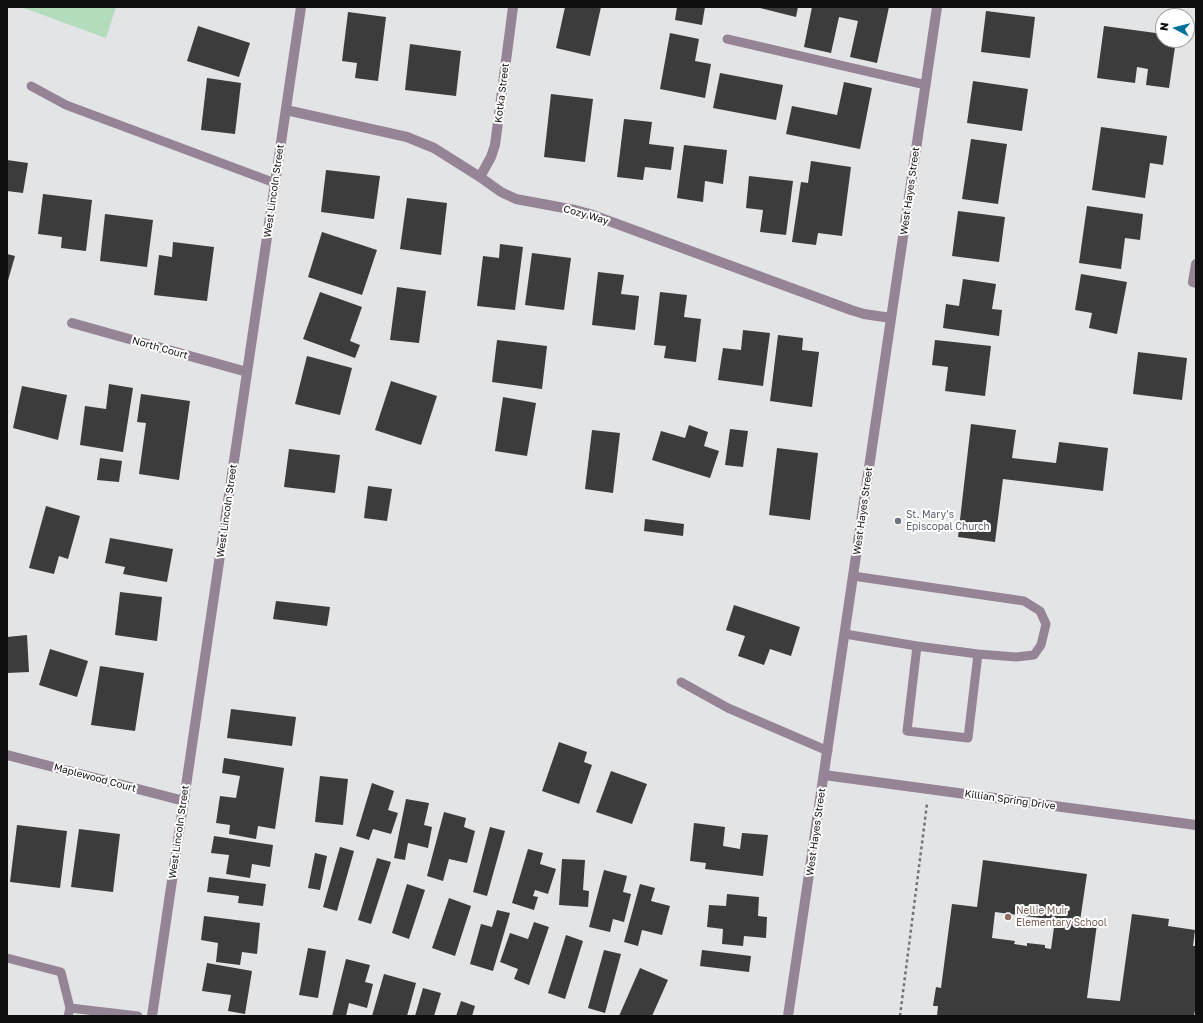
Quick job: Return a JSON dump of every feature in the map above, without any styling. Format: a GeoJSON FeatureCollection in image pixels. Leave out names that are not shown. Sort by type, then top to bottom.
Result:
{"type":"FeatureCollection","features":[{"type":"Feature","properties":{"kind":"street","name":"West Lincoln Street"},"geometry":{"type":"LineString","coordinates":[[152,1016],[301,7]]}},
{"type":"Feature","properties":{"kind":"street","name":"Kotka Street"},"geometry":{"type":"LineString","coordinates":[[480,177],[491,157],[495,145],[513,7]]}},
{"type":"Feature","properties":{"kind":"street","name":"West Hayes Street"},"geometry":{"type":"LineString","coordinates":[[788,1016],[937,7]]}},
{"type":"Feature","properties":{"kind":"street","name":"Cozy Way"},"geometry":{"type":"LineString","coordinates":[[286,110],[407,137],[434,148],[501,192],[516,199],[590,214],[851,310],[864,314],[891,318]]}},
{"type":"Feature","properties":{"kind":"street"},"geometry":{"type":"LineString","coordinates":[[1195,282],[1196,264]]}},
{"type":"Feature","properties":{"kind":"street","name":"North Court"},"geometry":{"type":"LineString","coordinates":[[72,323],[247,372]]}},
{"type":"Feature","properties":{"kind":"street","name":"Maplewood Court"},"geometry":{"type":"LineString","coordinates":[[7,755],[184,801]]}},
{"type":"Feature","properties":{"kind":"street","name":"Killian Spring Drive"},"geometry":{"type":"LineString","coordinates":[[824,775],[1196,825]]}},
{"type":"Feature","properties":{"kind":"lane"},"geometry":{"type":"LineString","coordinates":[[727,38],[926,85]]}},
{"type":"Feature","properties":{"kind":"lane"},"geometry":{"type":"LineString","coordinates":[[31,86],[66,105],[275,183]]}},
{"type":"Feature","properties":{"kind":"lane"},"geometry":{"type":"LineString","coordinates":[[845,634],[978,654],[1016,656],[1034,655],[1041,645],[1046,624],[1040,611],[1024,600],[853,576]]}},
{"type":"Feature","properties":{"kind":"lane"},"geometry":{"type":"LineString","coordinates":[[917,646],[906,731],[968,738],[978,654]]}},
{"type":"Feature","properties":{"kind":"lane"},"geometry":{"type":"LineString","coordinates":[[681,682],[728,708],[828,751]]}},
{"type":"Feature","properties":{"kind":"lane"},"geometry":{"type":"LineString","coordinates":[[7,958],[61,972],[69,1012],[138,1016]]}},
{"type":"Feature","properties":{"kind":"path"},"geometry":{"type":"LineString","coordinates":[[900,1016],[929,789]]}},
{"type":"Feature","properties":{"kind":"green space"},"geometry":{"type":"Polygon","coordinates":[[[21,7],[116,7],[106,38],[21,7]]]}},
{"type":"Feature","properties":{"kind":"building"},"geometry":{"type":"Polygon","coordinates":[[[565,7],[601,7],[590,56],[556,48],[565,7]]]}},
{"type":"Feature","properties":{"kind":"building"},"geometry":{"type":"Polygon","coordinates":[[[677,7],[705,7],[702,25],[675,20],[677,7]]]}},
{"type":"Feature","properties":{"kind":"building"},"geometry":{"type":"Polygon","coordinates":[[[756,7],[798,7],[796,17],[756,7]]]}},
{"type":"Feature","properties":{"kind":"building"},"geometry":{"type":"Polygon","coordinates":[[[812,7],[889,7],[877,63],[850,57],[858,21],[839,17],[831,53],[804,47],[812,7]]]}},
{"type":"Feature","properties":{"kind":"building"},"geometry":{"type":"Polygon","coordinates":[[[986,11],[1035,17],[1030,58],[981,52],[986,11]]]}},
{"type":"Feature","properties":{"kind":"building"},"geometry":{"type":"Polygon","coordinates":[[[348,12],[386,17],[378,81],[355,78],[357,63],[342,61],[348,12]]]}},
{"type":"Feature","properties":{"kind":"building"},"geometry":{"type":"Polygon","coordinates":[[[198,26],[250,43],[239,77],[187,61],[198,26]]]}},
{"type":"Feature","properties":{"kind":"building"},"geometry":{"type":"Polygon","coordinates":[[[1104,26],[1155,33],[1155,48],[1175,48],[1169,88],[1146,85],[1148,69],[1137,67],[1135,83],[1097,78],[1104,26]]]}},
{"type":"Feature","properties":{"kind":"building"},"geometry":{"type":"Polygon","coordinates":[[[670,33],[699,39],[695,61],[711,64],[705,98],[660,89],[670,33]]]}},
{"type":"Feature","properties":{"kind":"building"},"geometry":{"type":"Polygon","coordinates":[[[410,44],[461,51],[456,96],[405,90],[410,44]]]}},
{"type":"Feature","properties":{"kind":"building"},"geometry":{"type":"Polygon","coordinates":[[[720,73],[783,85],[776,120],[713,108],[720,73]]]}},
{"type":"Feature","properties":{"kind":"building"},"geometry":{"type":"Polygon","coordinates":[[[207,78],[241,83],[235,134],[201,130],[207,78]]]}},
{"type":"Feature","properties":{"kind":"building"},"geometry":{"type":"Polygon","coordinates":[[[973,81],[1028,89],[1022,131],[967,123],[973,81]]]}},
{"type":"Feature","properties":{"kind":"building"},"geometry":{"type":"Polygon","coordinates":[[[844,82],[872,88],[860,149],[786,134],[792,106],[837,115],[844,82]]]}},
{"type":"Feature","properties":{"kind":"building"},"geometry":{"type":"Polygon","coordinates":[[[551,94],[593,99],[585,162],[544,157],[551,94]]]}},
{"type":"Feature","properties":{"kind":"building"},"geometry":{"type":"Polygon","coordinates":[[[624,119],[652,122],[649,144],[674,147],[671,170],[645,167],[643,180],[617,177],[624,119]]]}},
{"type":"Feature","properties":{"kind":"building"},"geometry":{"type":"Polygon","coordinates":[[[1101,127],[1167,136],[1163,165],[1150,163],[1145,198],[1092,190],[1101,127]]]}},
{"type":"Feature","properties":{"kind":"building"},"geometry":{"type":"Polygon","coordinates":[[[971,139],[1007,144],[998,204],[962,199],[971,139]]]}},
{"type":"Feature","properties":{"kind":"building"},"geometry":{"type":"Polygon","coordinates":[[[684,145],[727,150],[723,184],[705,181],[703,202],[677,198],[684,145]]]}},
{"type":"Feature","properties":{"kind":"building"},"geometry":{"type":"Polygon","coordinates":[[[7,160],[28,163],[23,193],[7,191],[7,160]]]}},
{"type":"Feature","properties":{"kind":"building"},"geometry":{"type":"Polygon","coordinates":[[[811,161],[851,167],[842,236],[818,233],[816,245],[792,242],[801,182],[808,183],[811,161]]]}},
{"type":"Feature","properties":{"kind":"building"},"geometry":{"type":"Polygon","coordinates":[[[326,170],[380,176],[374,219],[321,212],[326,170]]]}},
{"type":"Feature","properties":{"kind":"building"},"geometry":{"type":"Polygon","coordinates":[[[749,176],[793,181],[786,235],[760,232],[763,210],[746,208],[749,176]]]}},
{"type":"Feature","properties":{"kind":"building"},"geometry":{"type":"Polygon","coordinates":[[[43,194],[92,200],[86,251],[61,248],[62,237],[38,234],[43,194]]]}},
{"type":"Feature","properties":{"kind":"building"},"geometry":{"type":"Polygon","coordinates":[[[407,198],[447,203],[441,255],[400,249],[407,198]]]}},
{"type":"Feature","properties":{"kind":"building"},"geometry":{"type":"Polygon","coordinates":[[[1087,206],[1143,214],[1140,240],[1125,238],[1121,269],[1079,263],[1087,206]]]}},
{"type":"Feature","properties":{"kind":"building"},"geometry":{"type":"Polygon","coordinates":[[[958,211],[1005,217],[999,262],[952,256],[958,211]]]}},
{"type":"Feature","properties":{"kind":"building"},"geometry":{"type":"Polygon","coordinates":[[[105,214],[153,220],[147,267],[100,261],[105,214]]]}},
{"type":"Feature","properties":{"kind":"building"},"geometry":{"type":"Polygon","coordinates":[[[322,232],[377,250],[362,295],[308,277],[322,232]]]}},
{"type":"Feature","properties":{"kind":"building"},"geometry":{"type":"Polygon","coordinates":[[[173,242],[214,247],[207,301],[154,295],[159,255],[172,257],[173,242]]]}},
{"type":"Feature","properties":{"kind":"building"},"geometry":{"type":"Polygon","coordinates":[[[500,244],[523,247],[515,310],[477,306],[483,256],[499,258],[500,244]]]}},
{"type":"Feature","properties":{"kind":"building"},"geometry":{"type":"Polygon","coordinates":[[[532,253],[571,258],[564,310],[525,305],[532,253]]]}},
{"type":"Feature","properties":{"kind":"building"},"geometry":{"type":"Polygon","coordinates":[[[7,254],[15,256],[7,284],[7,254]]]}},
{"type":"Feature","properties":{"kind":"building"},"geometry":{"type":"Polygon","coordinates":[[[598,272],[624,275],[621,294],[639,296],[635,330],[592,325],[598,272]]]}},
{"type":"Feature","properties":{"kind":"building"},"geometry":{"type":"Polygon","coordinates":[[[1081,274],[1127,282],[1117,334],[1089,328],[1092,313],[1075,310],[1081,274]]]}},
{"type":"Feature","properties":{"kind":"building"},"geometry":{"type":"Polygon","coordinates":[[[963,279],[996,284],[992,309],[1002,310],[999,336],[943,328],[946,304],[959,306],[963,279]]]}},
{"type":"Feature","properties":{"kind":"building"},"geometry":{"type":"Polygon","coordinates":[[[397,287],[426,291],[419,343],[390,340],[397,287]]]}},
{"type":"Feature","properties":{"kind":"building"},"geometry":{"type":"Polygon","coordinates":[[[320,292],[362,307],[350,341],[360,345],[355,358],[303,339],[320,292]]]}},
{"type":"Feature","properties":{"kind":"building"},"geometry":{"type":"Polygon","coordinates":[[[660,292],[687,295],[684,317],[701,319],[696,362],[664,358],[666,346],[654,345],[660,292]]]}},
{"type":"Feature","properties":{"kind":"building"},"geometry":{"type":"Polygon","coordinates":[[[743,330],[770,333],[763,386],[718,380],[723,348],[741,350],[743,330]]]}},
{"type":"Feature","properties":{"kind":"building"},"geometry":{"type":"Polygon","coordinates":[[[778,335],[803,338],[802,350],[819,352],[812,407],[770,401],[778,335]]]}},
{"type":"Feature","properties":{"kind":"building"},"geometry":{"type":"Polygon","coordinates":[[[497,340],[547,346],[542,389],[492,382],[497,340]]]}},
{"type":"Feature","properties":{"kind":"building"},"geometry":{"type":"Polygon","coordinates":[[[935,340],[991,346],[985,396],[945,391],[948,367],[932,365],[935,340]]]}},
{"type":"Feature","properties":{"kind":"building"},"geometry":{"type":"Polygon","coordinates":[[[1138,352],[1187,358],[1182,400],[1133,394],[1138,352]]]}},
{"type":"Feature","properties":{"kind":"building"},"geometry":{"type":"Polygon","coordinates":[[[307,356],[352,368],[340,415],[295,404],[307,356]]]}},
{"type":"Feature","properties":{"kind":"building"},"geometry":{"type":"Polygon","coordinates":[[[391,381],[437,396],[421,445],[375,430],[391,381]]]}},
{"type":"Feature","properties":{"kind":"building"},"geometry":{"type":"Polygon","coordinates":[[[109,384],[133,388],[123,452],[80,445],[85,406],[106,409],[109,384]]]}},
{"type":"Feature","properties":{"kind":"building"},"geometry":{"type":"Polygon","coordinates":[[[22,386],[67,395],[58,440],[13,428],[22,386]]]}},
{"type":"Feature","properties":{"kind":"building"},"geometry":{"type":"Polygon","coordinates":[[[141,394],[190,401],[179,480],[139,474],[146,423],[137,422],[141,394]]]}},
{"type":"Feature","properties":{"kind":"building"},"geometry":{"type":"Polygon","coordinates":[[[503,397],[536,403],[527,456],[495,451],[503,397]]]}},
{"type":"Feature","properties":{"kind":"building"},"geometry":{"type":"Polygon","coordinates":[[[971,424],[1016,430],[1012,458],[1056,463],[1059,442],[1108,448],[1103,491],[1003,479],[995,542],[958,537],[971,424]]]}},
{"type":"Feature","properties":{"kind":"building"},"geometry":{"type":"Polygon","coordinates":[[[689,425],[708,432],[704,446],[719,451],[710,478],[652,460],[661,431],[685,438],[689,425]]]}},
{"type":"Feature","properties":{"kind":"building"},"geometry":{"type":"Polygon","coordinates":[[[730,429],[748,431],[743,467],[725,465],[730,429]]]}},
{"type":"Feature","properties":{"kind":"building"},"geometry":{"type":"Polygon","coordinates":[[[592,430],[620,433],[613,493],[585,489],[592,430]]]}},
{"type":"Feature","properties":{"kind":"building"},"geometry":{"type":"Polygon","coordinates":[[[777,448],[818,453],[810,520],[769,515],[777,448]]]}},
{"type":"Feature","properties":{"kind":"building"},"geometry":{"type":"Polygon","coordinates":[[[289,449],[340,455],[335,493],[284,487],[289,449]]]}},
{"type":"Feature","properties":{"kind":"building"},"geometry":{"type":"Polygon","coordinates":[[[100,458],[122,461],[119,482],[97,480],[100,458]]]}},
{"type":"Feature","properties":{"kind":"building"},"geometry":{"type":"Polygon","coordinates":[[[368,486],[392,489],[387,521],[364,518],[368,486]]]}},
{"type":"Feature","properties":{"kind":"building"},"geometry":{"type":"Polygon","coordinates":[[[46,506],[80,516],[68,559],[59,556],[54,574],[29,568],[46,506]]]}},
{"type":"Feature","properties":{"kind":"building"},"geometry":{"type":"Polygon","coordinates":[[[645,519],[684,524],[683,536],[644,531],[645,519]]]}},
{"type":"Feature","properties":{"kind":"building"},"geometry":{"type":"Polygon","coordinates":[[[110,538],[173,549],[167,582],[123,574],[125,567],[105,563],[110,538]]]}},
{"type":"Feature","properties":{"kind":"building"},"geometry":{"type":"Polygon","coordinates":[[[120,592],[162,597],[157,641],[115,635],[120,592]]]}},
{"type":"Feature","properties":{"kind":"building"},"geometry":{"type":"Polygon","coordinates":[[[276,601],[330,607],[327,626],[273,619],[276,601]]]}},
{"type":"Feature","properties":{"kind":"building"},"geometry":{"type":"Polygon","coordinates":[[[734,605],[800,627],[791,656],[770,649],[764,665],[738,656],[745,636],[726,630],[734,605]]]}},
{"type":"Feature","properties":{"kind":"building"},"geometry":{"type":"Polygon","coordinates":[[[27,635],[29,672],[7,673],[7,637],[27,635]]]}},
{"type":"Feature","properties":{"kind":"building"},"geometry":{"type":"Polygon","coordinates":[[[50,649],[88,661],[77,697],[39,685],[50,649]]]}},
{"type":"Feature","properties":{"kind":"building"},"geometry":{"type":"Polygon","coordinates":[[[100,666],[144,673],[135,731],[91,725],[100,666]]]}},
{"type":"Feature","properties":{"kind":"building"},"geometry":{"type":"Polygon","coordinates":[[[231,709],[296,717],[292,746],[227,738],[231,709]]]}},
{"type":"Feature","properties":{"kind":"building"},"geometry":{"type":"Polygon","coordinates":[[[559,742],[587,752],[584,762],[592,765],[579,804],[542,791],[559,742]]]}},
{"type":"Feature","properties":{"kind":"building"},"geometry":{"type":"Polygon","coordinates":[[[224,758],[284,768],[275,829],[258,826],[256,839],[229,834],[230,825],[216,823],[220,796],[236,798],[240,776],[222,773],[224,758]]]}},
{"type":"Feature","properties":{"kind":"building"},"geometry":{"type":"Polygon","coordinates":[[[611,771],[647,784],[632,824],[596,812],[611,771]]]}},
{"type":"Feature","properties":{"kind":"building"},"geometry":{"type":"Polygon","coordinates":[[[320,776],[348,779],[343,825],[315,822],[320,776]]]}},
{"type":"Feature","properties":{"kind":"building"},"geometry":{"type":"Polygon","coordinates":[[[372,783],[394,791],[388,810],[398,813],[391,834],[373,829],[369,840],[356,836],[372,783]]]}},
{"type":"Feature","properties":{"kind":"building"},"geometry":{"type":"Polygon","coordinates":[[[406,799],[429,803],[424,825],[432,827],[428,848],[408,843],[405,860],[394,858],[406,799]]]}},
{"type":"Feature","properties":{"kind":"building"},"geometry":{"type":"Polygon","coordinates":[[[444,812],[466,818],[464,827],[475,831],[467,863],[449,859],[443,881],[427,876],[444,812]]]}},
{"type":"Feature","properties":{"kind":"building"},"geometry":{"type":"Polygon","coordinates":[[[694,823],[725,827],[723,846],[740,849],[742,833],[768,835],[763,876],[705,869],[706,863],[690,861],[694,823]]]}},
{"type":"Feature","properties":{"kind":"building"},"geometry":{"type":"Polygon","coordinates":[[[17,825],[67,831],[60,888],[10,882],[17,825]]]}},
{"type":"Feature","properties":{"kind":"building"},"geometry":{"type":"Polygon","coordinates":[[[490,827],[505,831],[487,896],[473,892],[490,827]]]}},
{"type":"Feature","properties":{"kind":"building"},"geometry":{"type":"Polygon","coordinates":[[[79,829],[120,834],[113,892],[71,887],[79,829]]]}},
{"type":"Feature","properties":{"kind":"building"},"geometry":{"type":"Polygon","coordinates":[[[214,836],[273,845],[270,867],[252,864],[250,878],[226,874],[229,855],[211,853],[214,836]]]}},
{"type":"Feature","properties":{"kind":"building"},"geometry":{"type":"Polygon","coordinates":[[[340,847],[354,851],[337,911],[323,907],[340,847]]]}},
{"type":"Feature","properties":{"kind":"building"},"geometry":{"type":"Polygon","coordinates":[[[528,849],[543,853],[540,864],[556,869],[548,894],[535,890],[533,896],[538,897],[534,910],[512,903],[528,849]]]}},
{"type":"Feature","properties":{"kind":"building"},"geometry":{"type":"Polygon","coordinates":[[[315,853],[327,856],[320,890],[308,888],[315,853]]]}},
{"type":"Feature","properties":{"kind":"building"},"geometry":{"type":"Polygon","coordinates":[[[377,858],[391,862],[371,924],[358,920],[377,858]]]}},
{"type":"Feature","properties":{"kind":"building"},"geometry":{"type":"Polygon","coordinates":[[[562,859],[585,860],[583,890],[589,891],[588,907],[559,905],[562,859]]]}},
{"type":"Feature","properties":{"kind":"building","name":"Nellie Muir Elementary School"},"geometry":{"type":"Polygon","coordinates":[[[983,860],[1087,874],[1080,921],[1097,924],[1087,998],[1120,1001],[1132,914],[1169,919],[1168,926],[1195,930],[1193,946],[1196,946],[1196,1005],[1194,1016],[937,1016],[938,1006],[933,1006],[936,987],[941,988],[952,904],[977,907],[983,860]],[[995,912],[992,938],[1015,941],[1014,944],[1027,946],[1027,943],[1045,945],[1045,948],[1051,949],[1055,920],[995,912]]]}},
{"type":"Feature","properties":{"kind":"building"},"geometry":{"type":"Polygon","coordinates":[[[604,870],[627,876],[623,892],[631,894],[624,922],[613,919],[610,932],[589,927],[604,870]]]}},
{"type":"Feature","properties":{"kind":"building"},"geometry":{"type":"Polygon","coordinates":[[[209,877],[266,884],[263,906],[238,903],[239,896],[207,892],[209,877]]]}},
{"type":"Feature","properties":{"kind":"building"},"geometry":{"type":"Polygon","coordinates":[[[407,884],[425,890],[409,939],[392,933],[407,884]]]}},
{"type":"Feature","properties":{"kind":"building"},"geometry":{"type":"Polygon","coordinates":[[[640,884],[655,888],[651,901],[670,906],[662,935],[642,930],[638,946],[624,942],[640,884]]]}},
{"type":"Feature","properties":{"kind":"building"},"geometry":{"type":"Polygon","coordinates":[[[727,894],[759,897],[758,916],[767,917],[766,938],[744,936],[743,946],[722,944],[723,929],[707,927],[709,905],[726,906],[727,894]]]}},
{"type":"Feature","properties":{"kind":"building"},"geometry":{"type":"Polygon","coordinates":[[[449,898],[471,906],[455,956],[432,948],[449,898]]]}},
{"type":"Feature","properties":{"kind":"building"},"geometry":{"type":"Polygon","coordinates":[[[497,910],[510,913],[493,971],[470,964],[481,924],[492,927],[497,910]]]}},
{"type":"Feature","properties":{"kind":"building"},"geometry":{"type":"Polygon","coordinates":[[[204,916],[260,923],[257,954],[242,952],[240,965],[216,962],[218,943],[201,940],[204,916]]]}},
{"type":"Feature","properties":{"kind":"building"},"geometry":{"type":"Polygon","coordinates":[[[534,922],[549,927],[529,985],[514,979],[518,969],[500,962],[510,933],[528,939],[534,922]]]}},
{"type":"Feature","properties":{"kind":"building"},"geometry":{"type":"Polygon","coordinates":[[[566,935],[583,941],[565,999],[548,993],[566,935]]]}},
{"type":"Feature","properties":{"kind":"building"},"geometry":{"type":"Polygon","coordinates":[[[308,948],[326,951],[318,998],[299,995],[308,948]]]}},
{"type":"Feature","properties":{"kind":"building"},"geometry":{"type":"Polygon","coordinates":[[[604,950],[621,954],[605,1013],[588,1008],[604,950]]]}},
{"type":"Feature","properties":{"kind":"building"},"geometry":{"type":"Polygon","coordinates":[[[702,950],[751,956],[749,972],[700,966],[702,950]]]}},
{"type":"Feature","properties":{"kind":"building"},"geometry":{"type":"Polygon","coordinates":[[[346,959],[370,965],[365,982],[373,984],[367,1008],[349,1003],[346,1016],[332,1016],[346,959]]]}},
{"type":"Feature","properties":{"kind":"building"},"geometry":{"type":"Polygon","coordinates":[[[207,963],[252,971],[245,1014],[228,1011],[231,995],[202,991],[207,963]]]}},
{"type":"Feature","properties":{"kind":"building"},"geometry":{"type":"Polygon","coordinates":[[[640,968],[668,980],[652,1016],[619,1016],[640,968]]]}},
{"type":"Feature","properties":{"kind":"building"},"geometry":{"type":"Polygon","coordinates":[[[384,974],[416,983],[407,1016],[372,1016],[384,974]]]}},
{"type":"Feature","properties":{"kind":"building"},"geometry":{"type":"Polygon","coordinates":[[[423,988],[441,993],[434,1016],[415,1016],[423,988]]]}},
{"type":"Feature","properties":{"kind":"building"},"geometry":{"type":"Polygon","coordinates":[[[461,1001],[475,1006],[472,1016],[456,1016],[461,1001]]]}},
{"type":"Feature","properties":{"kind":"place","name":"St. Mary's Episcopal Church"},"geometry":{"type":"Point","coordinates":[898,521]}},
{"type":"Feature","properties":{"kind":"place","name":"Nellie Muir Elementary School"},"geometry":{"type":"Point","coordinates":[1008,917]}}]}
